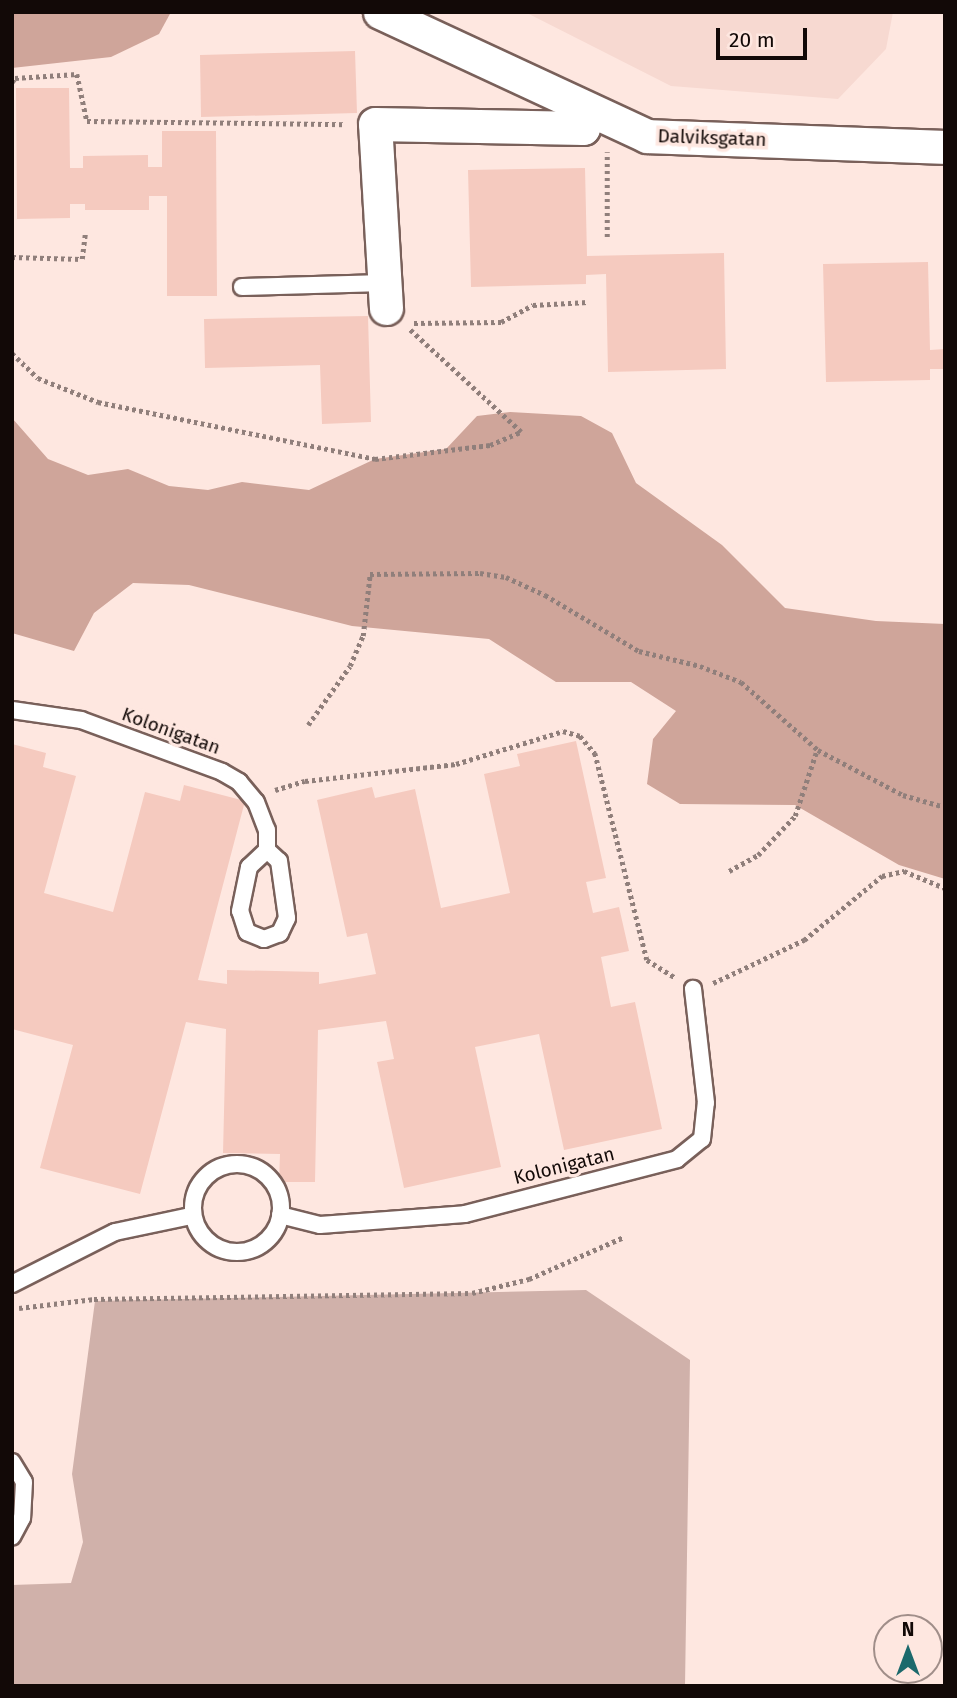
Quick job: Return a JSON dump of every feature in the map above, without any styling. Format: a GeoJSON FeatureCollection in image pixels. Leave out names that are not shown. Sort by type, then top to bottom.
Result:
{"type":"FeatureCollection","features":[{"type":"Feature","properties":{"kind":"street","name":"Dalviksgatan"},"geometry":{"type":"LineString","coordinates":[[380,12],[647,136],[945,147]]}},
{"type":"Feature","properties":{"kind":"street"},"geometry":{"type":"LineString","coordinates":[[386,295],[375,124],[583,128],[597,114]]}},
{"type":"Feature","properties":{"kind":"lane"},"geometry":{"type":"LineString","coordinates":[[242,287],[386,295]]}},
{"type":"Feature","properties":{"kind":"lane","name":"Kolonigatan"},"geometry":{"type":"LineString","coordinates":[[12,710],[60,715],[162,749],[222,772],[239,782],[256,802],[267,830],[267,850],[249,867],[240,911],[247,932],[264,939],[281,933],[287,918],[279,861],[267,850]]}},
{"type":"Feature","properties":{"kind":"lane","name":"Kolonigatan"},"geometry":{"type":"LineString","coordinates":[[280,1215],[320,1225],[465,1214],[677,1159],[702,1139],[706,1103],[693,989]]}},
{"type":"Feature","properties":{"kind":"lane"},"geometry":{"type":"LineString","coordinates":[[235,1163],[255,1169],[270,1180],[281,1198],[276,1231],[266,1243],[239,1253],[211,1244],[191,1216],[202,1180],[235,1163]]}},
{"type":"Feature","properties":{"kind":"lane"},"geometry":{"type":"LineString","coordinates":[[12,1284],[115,1233],[191,1216]]}},
{"type":"Feature","properties":{"kind":"lane"},"geometry":{"type":"LineString","coordinates":[[12,1462],[24,1482],[22,1518],[12,1537]]}},
{"type":"Feature","properties":{"kind":"path"},"geometry":{"type":"LineString","coordinates":[[12,82],[15,78],[77,74],[87,121],[375,124]]}},
{"type":"Feature","properties":{"kind":"path"},"geometry":{"type":"LineString","coordinates":[[597,114],[606,160],[607,237]]}},
{"type":"Feature","properties":{"kind":"path"},"geometry":{"type":"LineString","coordinates":[[12,257],[82,259],[85,233]]}},
{"type":"Feature","properties":{"kind":"path"},"geometry":{"type":"LineString","coordinates":[[12,353],[38,378],[98,402],[375,459],[490,444],[521,432],[402,323],[501,323],[533,305],[588,302]]}},
{"type":"Feature","properties":{"kind":"path"},"geometry":{"type":"LineString","coordinates":[[308,724],[350,666],[363,636],[370,574],[451,570],[506,577],[591,619],[639,651],[700,666],[741,682],[817,750],[903,794],[945,807]]}},
{"type":"Feature","properties":{"kind":"path"},"geometry":{"type":"LineString","coordinates":[[256,802],[278,788],[304,781],[418,771],[456,764],[539,736],[563,731],[580,736],[596,753],[647,960],[693,989],[733,978],[804,940],[881,876],[904,871],[945,888]]}},
{"type":"Feature","properties":{"kind":"path"},"geometry":{"type":"LineString","coordinates":[[729,871],[758,855],[795,816],[817,750]]}},
{"type":"Feature","properties":{"kind":"path"},"geometry":{"type":"LineString","coordinates":[[12,1306],[94,1299],[472,1293],[529,1279],[624,1237]]}},
{"type":"Feature","properties":{"kind":"shaded area"},"geometry":{"type":"Polygon","coordinates":[[[12,12],[171,12],[159,34],[111,57],[12,68],[12,12]]]}},
{"type":"Feature","properties":{"kind":"shaded area"},"geometry":{"type":"Polygon","coordinates":[[[525,12],[893,12],[886,49],[838,99],[671,86],[525,12]]]}},
{"type":"Feature","properties":{"kind":"shaded area"},"geometry":{"type":"Polygon","coordinates":[[[510,412],[581,416],[612,433],[636,483],[722,545],[785,608],[876,621],[945,624],[945,879],[899,865],[795,805],[680,804],[647,784],[653,739],[676,711],[631,682],[556,682],[489,639],[352,626],[189,585],[133,583],[94,613],[74,651],[12,633],[12,418],[48,459],[88,475],[128,469],[169,486],[208,490],[242,482],[309,490],[375,459],[446,449],[477,416],[510,412]]]}},
{"type":"Feature","properties":{"kind":"shaded area"},"geometry":{"type":"Polygon","coordinates":[[[586,1290],[690,1360],[685,1686],[12,1686],[12,1585],[71,1583],[83,1542],[72,1474],[95,1301],[586,1290]]]}},
{"type":"Feature","properties":{"kind":"building"},"geometry":{"type":"Polygon","coordinates":[[[355,51],[357,113],[201,117],[200,55],[355,51]]]}},
{"type":"Feature","properties":{"kind":"building"},"geometry":{"type":"Polygon","coordinates":[[[16,88],[69,88],[70,168],[83,168],[83,156],[148,155],[148,167],[162,167],[162,131],[216,131],[217,296],[167,296],[167,196],[149,196],[149,210],[85,210],[85,204],[70,204],[70,218],[17,219],[16,88]]]}},
{"type":"Feature","properties":{"kind":"building"},"geometry":{"type":"Polygon","coordinates":[[[585,168],[587,256],[724,253],[726,369],[608,372],[606,274],[586,275],[586,284],[471,287],[468,170],[585,168]]]}},
{"type":"Feature","properties":{"kind":"building"},"geometry":{"type":"Polygon","coordinates":[[[928,262],[930,350],[945,349],[945,369],[930,369],[930,380],[826,382],[823,264],[928,262]]]}},
{"type":"Feature","properties":{"kind":"building"},"geometry":{"type":"Polygon","coordinates":[[[368,316],[371,422],[322,424],[320,365],[205,368],[204,319],[368,316]]]}},
{"type":"Feature","properties":{"kind":"building"},"geometry":{"type":"Polygon","coordinates":[[[576,741],[606,878],[586,882],[593,913],[619,907],[629,951],[601,957],[611,1007],[635,1002],[662,1129],[564,1150],[539,1034],[475,1047],[501,1167],[404,1188],[377,1062],[394,1059],[386,1021],[318,1030],[315,1182],[279,1182],[280,1154],[223,1153],[226,1029],[186,1022],[140,1194],[40,1168],[73,1045],[12,1029],[12,744],[46,753],[43,767],[76,776],[44,893],[113,912],[145,792],[180,801],[184,785],[245,801],[198,980],[227,984],[227,970],[319,972],[319,984],[376,974],[367,933],[347,937],[317,800],[372,787],[375,798],[415,789],[441,908],[510,893],[484,774],[520,766],[517,754],[576,741]]]}}]}
